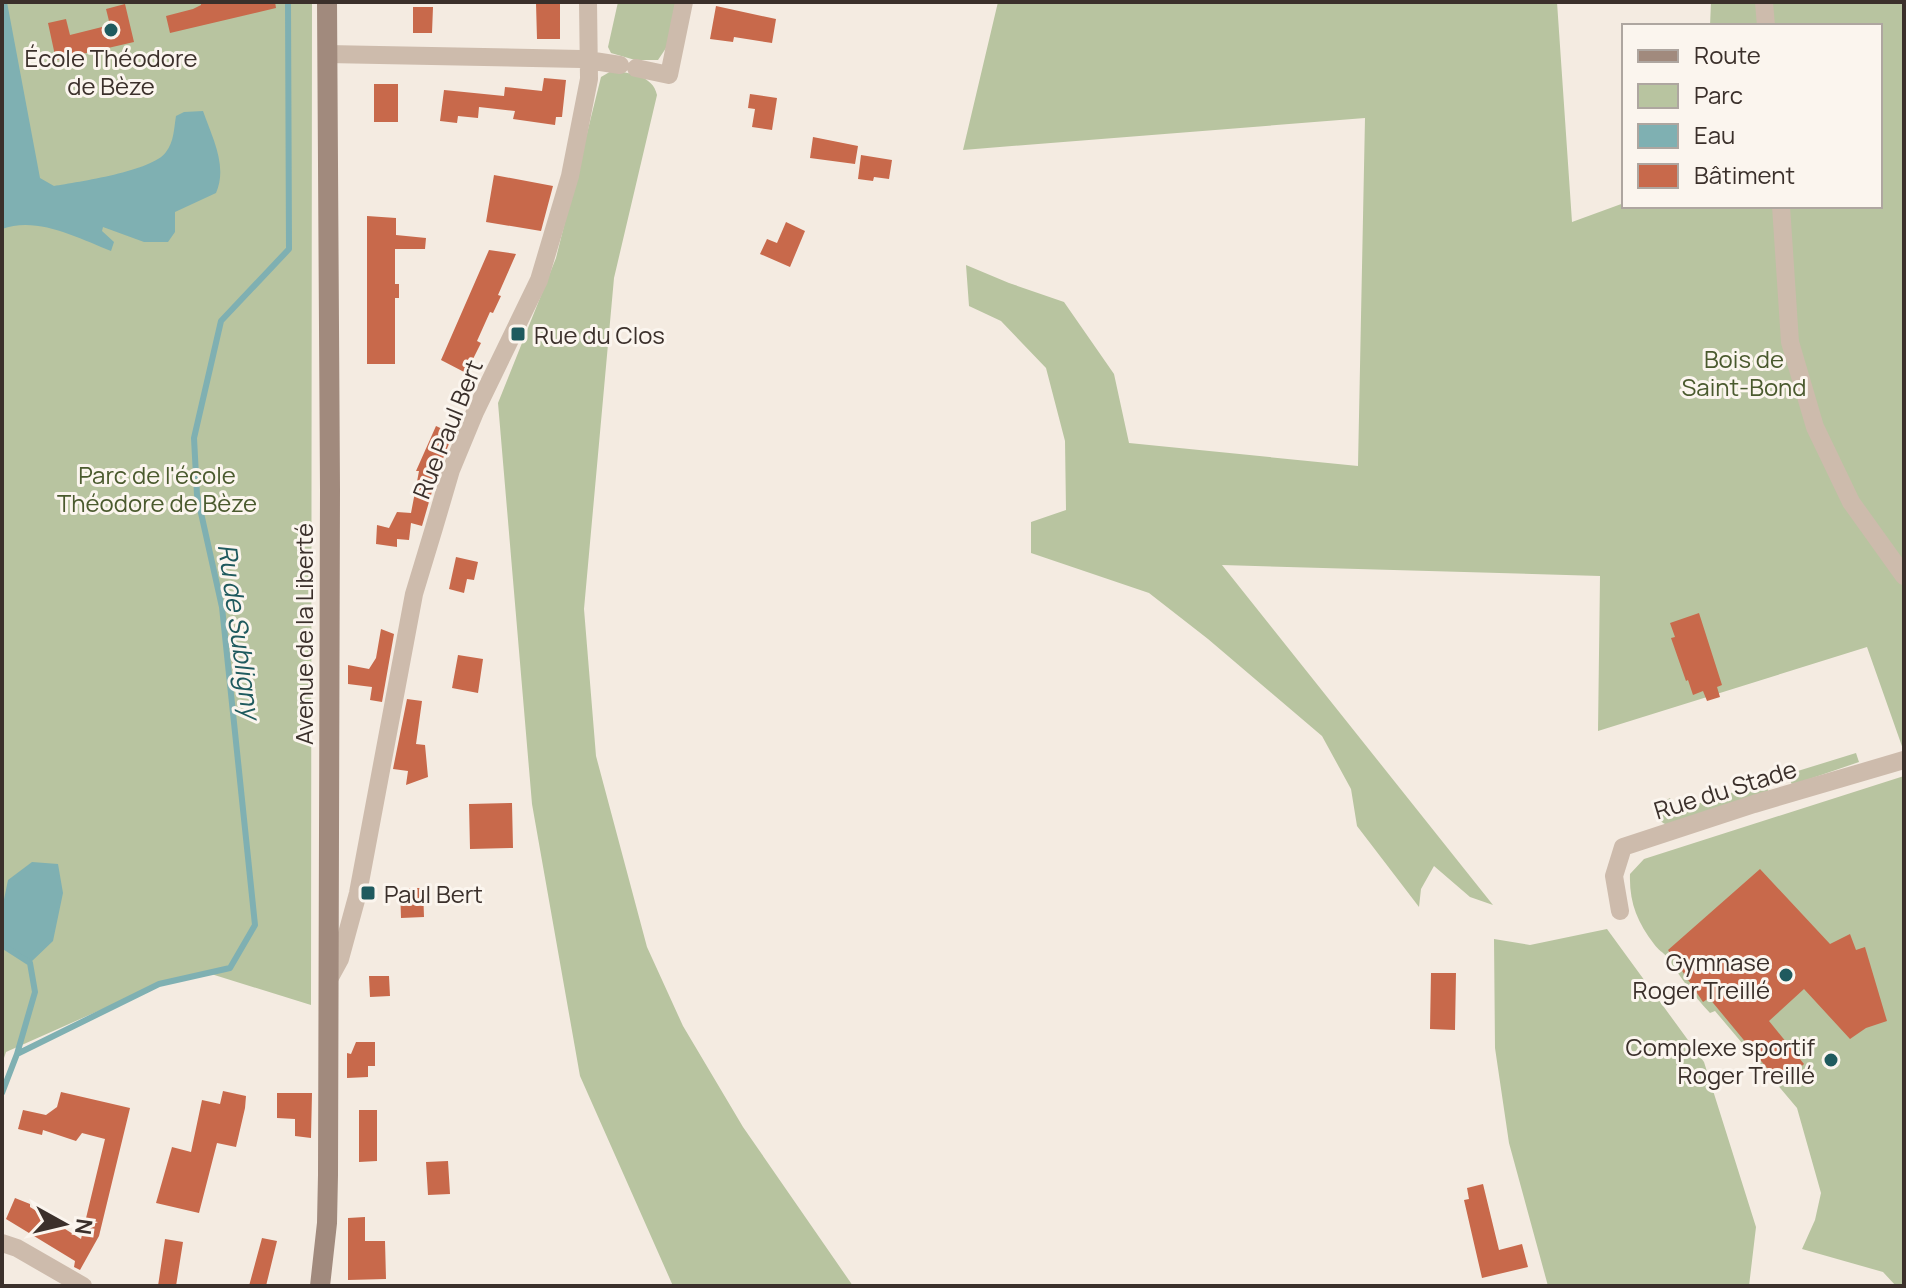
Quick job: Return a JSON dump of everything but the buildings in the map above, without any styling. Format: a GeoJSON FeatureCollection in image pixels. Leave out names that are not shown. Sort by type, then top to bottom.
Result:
{"type":"FeatureCollection","features":[{"type":"Feature","properties":{"kind":"main road","name":"Avenue de la Liberté"},"geometry":{"type":"LineString","coordinates":[[322,1276],[328,1175],[330,474],[327,2]]}},
{"type":"Feature","properties":{"kind":"street","name":"Rue Paul Bert"},"geometry":{"type":"LineString","coordinates":[[328,982],[340,959],[360,881],[414,594],[451,470],[475,412],[539,280],[570,176],[589,79],[588,2]]}},
{"type":"Feature","properties":{"kind":"street"},"geometry":{"type":"LineString","coordinates":[[327,54],[589,60],[669,75],[684,2]]}},
{"type":"Feature","properties":{"kind":"street"},"geometry":{"type":"LineString","coordinates":[[1764,2],[1766,24]]}},
{"type":"Feature","properties":{"kind":"street"},"geometry":{"type":"LineString","coordinates":[[1781,208],[1790,342],[1815,427],[1851,502],[1904,576]]}},
{"type":"Feature","properties":{"kind":"street","name":"Rue du Stade"},"geometry":{"type":"LineString","coordinates":[[1620,911],[1614,876],[1623,847],[1904,760]]}},
{"type":"Feature","properties":{"kind":"street"},"geometry":{"type":"LineString","coordinates":[[328,881],[360,881]]}},
{"type":"Feature","properties":{"kind":"street"},"geometry":{"type":"LineString","coordinates":[[2,1243],[17,1248],[83,1286]]}},
{"type":"Feature","properties":{"kind":"green space","name":"Parc de l'école Théodore de Bèze"},"geometry":{"type":"Polygon","coordinates":[[[2,2],[312,2],[311,1005],[208,973],[159,984],[6,1052],[2,1064],[2,2]]]}},
{"type":"Feature","properties":{"kind":"green space"},"geometry":{"type":"Polygon","coordinates":[[[618,2],[677,2],[668,45],[658,60],[635,60],[611,53],[608,47],[618,2]]]}},
{"type":"Feature","properties":{"kind":"green space","name":"Bois de Saint-Bond"},"geometry":{"type":"Polygon","coordinates":[[[998,2],[1557,2],[1572,222],[1622,204],[1622,208],[1882,208],[1882,24],[1710,24],[1711,2],[1904,2],[1904,752],[1867,647],[1598,731],[1600,576],[1222,565],[1493,905],[1470,897],[1434,866],[1421,889],[1419,907],[1357,826],[1351,789],[1322,736],[1149,593],[1031,553],[1031,522],[1066,510],[1065,441],[1046,368],[1001,321],[969,306],[966,265],[1064,302],[1114,374],[1129,443],[1358,466],[1365,118],[963,150],[998,2]]]}},
{"type":"Feature","properties":{"kind":"green space"},"geometry":{"type":"Polygon","coordinates":[[[613,70],[646,79],[657,95],[614,278],[584,609],[596,756],[647,947],[683,1026],[743,1127],[853,1286],[673,1286],[580,1076],[532,804],[498,403],[556,258],[601,77],[613,70]]]}},
{"type":"Feature","properties":{"kind":"green space"},"geometry":{"type":"Polygon","coordinates":[[[1856,753],[1859,762],[1792,785],[1788,774],[1856,753]]]}},
{"type":"Feature","properties":{"kind":"green space","name":"Complexe sportif Roger Treillé"},"geometry":{"type":"Polygon","coordinates":[[[1904,776],[1904,1286],[1896,1286],[1883,1272],[1802,1249],[1815,1220],[1821,1193],[1797,1108],[1715,1011],[1710,1013],[1648,936],[1633,903],[1630,874],[1644,859],[1904,776]]]}},
{"type":"Feature","properties":{"kind":"green space"},"geometry":{"type":"Polygon","coordinates":[[[1765,782],[1769,793],[1667,825],[1656,815],[1655,806],[1670,798],[1675,811],[1765,782]]]}},
{"type":"Feature","properties":{"kind":"green space"},"geometry":{"type":"Polygon","coordinates":[[[1607,929],[1704,1062],[1756,1227],[1749,1286],[1548,1286],[1509,1143],[1495,1048],[1494,939],[1530,945],[1607,929]]]}},
{"type":"Feature","properties":{"kind":"water"},"geometry":{"type":"Polygon","coordinates":[[[2,2],[7,2],[40,178],[54,186],[114,175],[158,159],[171,144],[176,116],[184,112],[203,111],[220,162],[219,183],[216,193],[175,212],[175,232],[168,242],[144,242],[103,227],[102,231],[114,242],[111,251],[43,227],[29,225],[2,229],[2,2]]]}},
{"type":"Feature","properties":{"kind":"water"},"geometry":{"type":"Polygon","coordinates":[[[32,862],[58,864],[63,893],[53,941],[30,963],[2,945],[2,909],[8,880],[32,862]]]}},
{"type":"Feature","properties":{"kind":"waterway","name":"Ru de Subligny"},"geometry":{"type":"LineString","coordinates":[[2,1093],[17,1054],[159,984],[230,968],[255,925],[222,607],[197,495],[194,438],[221,321],[289,249],[288,2]]}},
{"type":"Feature","properties":{"kind":"waterway"},"geometry":{"type":"LineString","coordinates":[[2,945],[30,963],[35,992],[17,1054]]}},
{"type":"Feature","properties":{"kind":"place","name":"École Théodore de Bèze"},"geometry":{"type":"Point","coordinates":[111,30]}},
{"type":"Feature","properties":{"kind":"place","name":"Rue du Clos"},"geometry":{"type":"Point","coordinates":[518,334]}},
{"type":"Feature","properties":{"kind":"place","name":"Paul Bert"},"geometry":{"type":"Point","coordinates":[368,893]}},
{"type":"Feature","properties":{"kind":"place","name":"Gymnase Roger Treillé"},"geometry":{"type":"Point","coordinates":[1786,975]}},
{"type":"Feature","properties":{"kind":"place","name":"Complexe sportif Roger Treillé"},"geometry":{"type":"Point","coordinates":[1831,1060]}}]}
